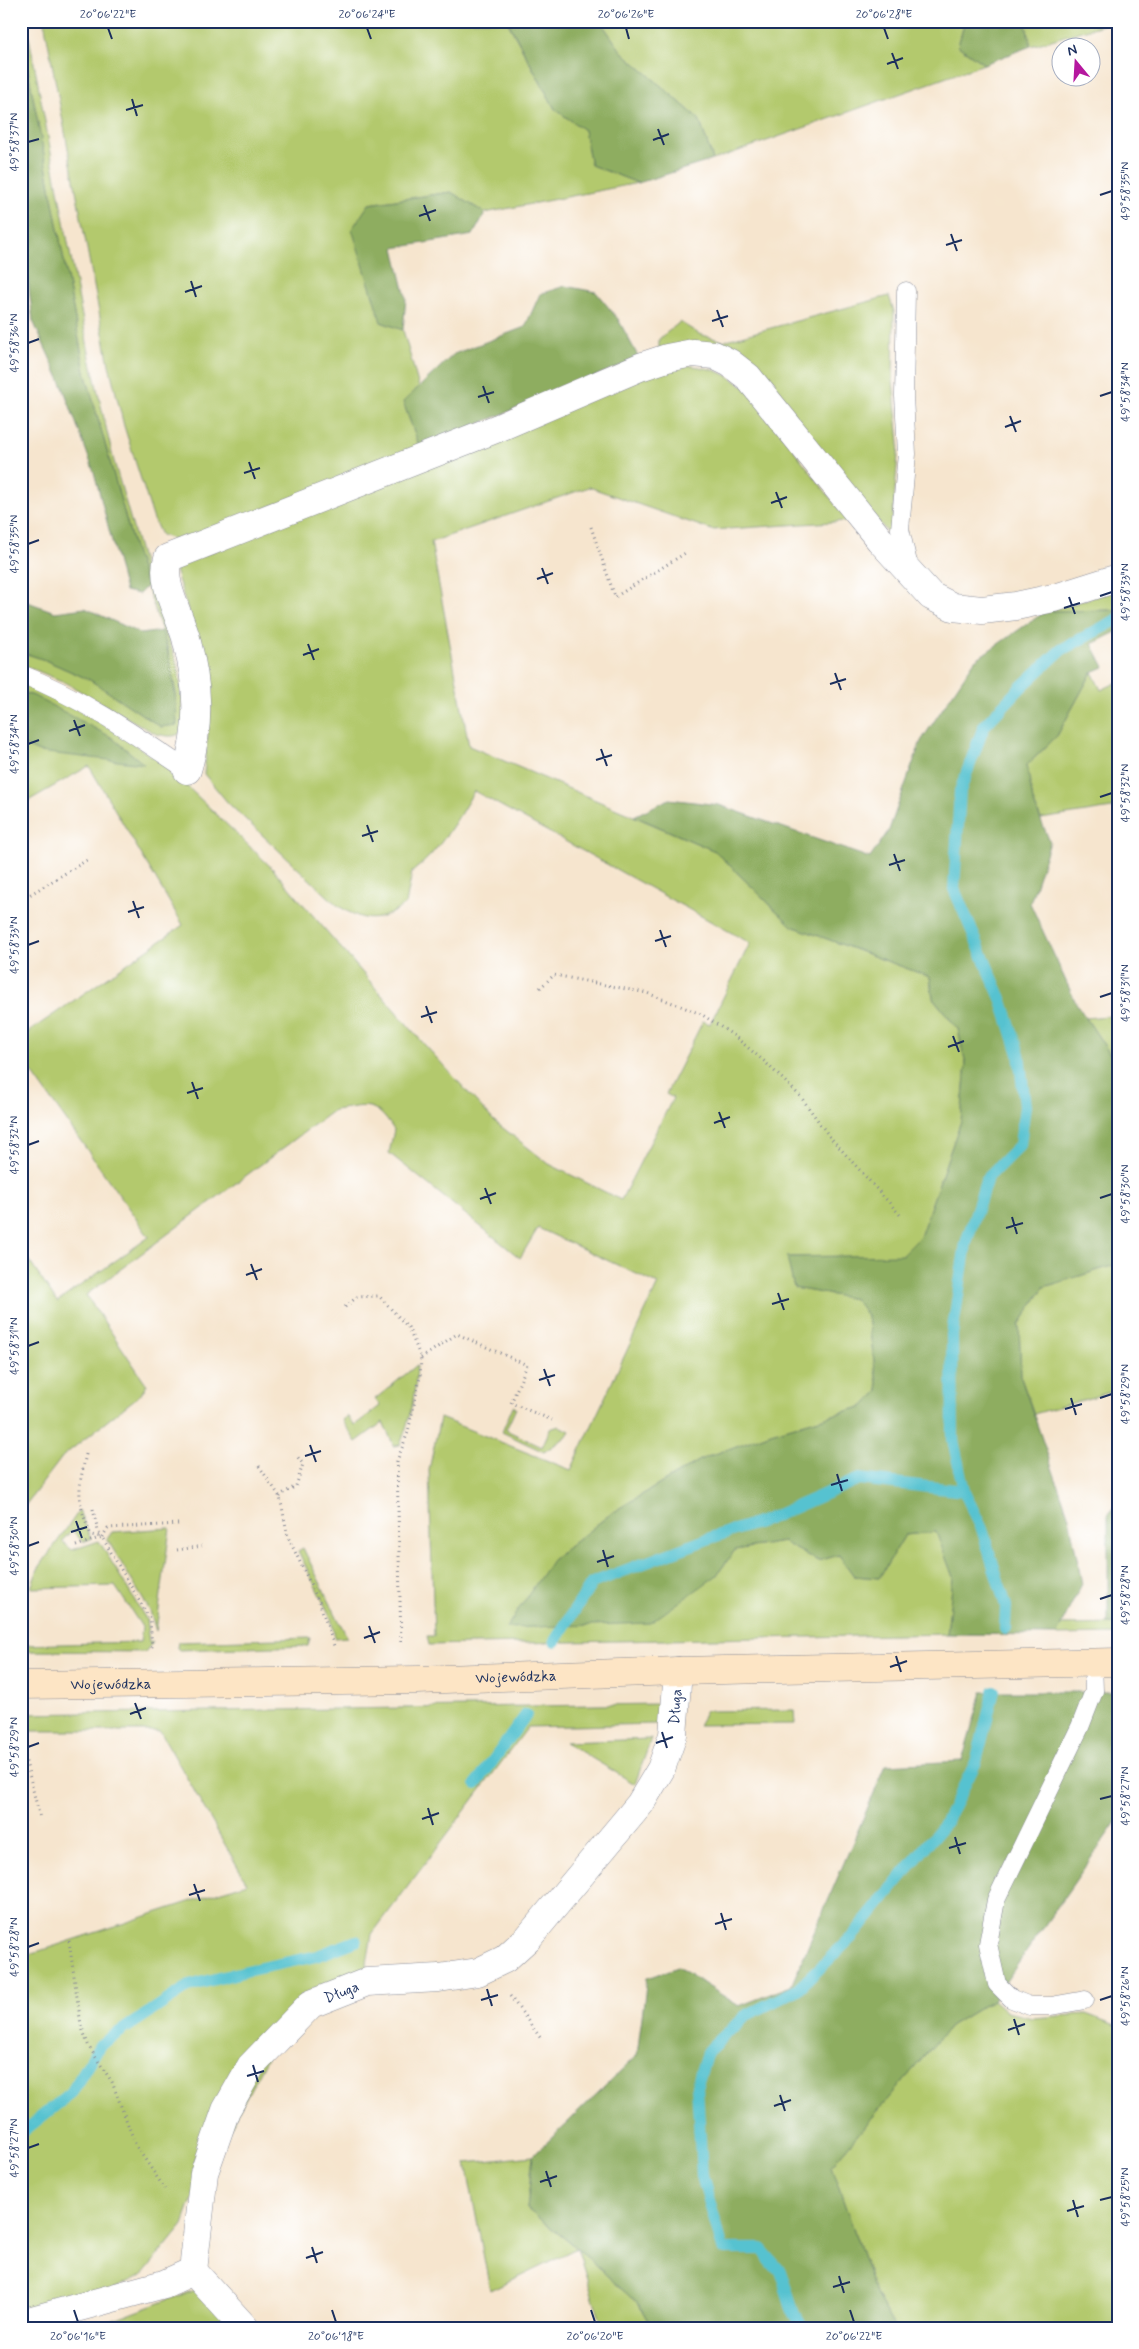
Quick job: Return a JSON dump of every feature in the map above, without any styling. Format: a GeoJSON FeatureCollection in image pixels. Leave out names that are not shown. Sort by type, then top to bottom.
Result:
{"type":"FeatureCollection","features":[{"type":"Feature","properties":{"kind":"main road","name":"Wojewódzka"},"geometry":{"type":"LineString","coordinates":[[21,1685],[418,1680],[678,1671],[1106,1662]]}},
{"type":"Feature","properties":{"kind":"street"},"geometry":{"type":"LineString","coordinates":[[187,770],[195,745],[197,718],[195,681],[186,637],[164,570],[168,558],[498,428],[640,367],[693,352],[714,355],[730,363],[748,377],[880,540],[931,596],[953,607],[982,610],[1016,606],[1058,597],[1118,578]]}},
{"type":"Feature","properties":{"kind":"street","name":"Długa"},"geometry":{"type":"LineString","coordinates":[[193,2271],[204,2173],[226,2110],[251,2066],[311,2004],[367,1982],[439,1978],[478,1972],[505,1958],[528,1938],[640,1804],[662,1769],[673,1735],[678,1671]]}},
{"type":"Feature","properties":{"kind":"street"},"geometry":{"type":"LineString","coordinates":[[21,2323],[164,2284],[193,2271],[245,2328]]}},
{"type":"Feature","properties":{"kind":"lane"},"geometry":{"type":"LineString","coordinates":[[906,291],[904,396],[907,454],[900,529],[904,553],[912,577]]}},
{"type":"Feature","properties":{"kind":"lane"},"geometry":{"type":"LineString","coordinates":[[21,674],[55,687],[113,720],[187,770]]}},
{"type":"Feature","properties":{"kind":"lane"},"geometry":{"type":"LineString","coordinates":[[1085,2000],[1044,2006],[1030,2006],[1012,1999],[996,1984],[988,1944],[996,1900],[1080,1727],[1106,1662]]}},
{"type":"Feature","properties":{"kind":"path"},"geometry":{"type":"LineString","coordinates":[[591,527],[615,597],[687,552]]}},
{"type":"Feature","properties":{"kind":"path"},"geometry":{"type":"LineString","coordinates":[[26,897],[87,860]]}},
{"type":"Feature","properties":{"kind":"path"},"geometry":{"type":"LineString","coordinates":[[540,988],[554,975],[647,993],[702,1014],[740,1041],[801,1097],[829,1136],[902,1217]]}},
{"type":"Feature","properties":{"kind":"path"},"geometry":{"type":"LineString","coordinates":[[345,1307],[357,1298],[379,1296],[408,1327],[421,1358],[408,1432],[397,1461],[401,1636]]}},
{"type":"Feature","properties":{"kind":"path"},"geometry":{"type":"LineString","coordinates":[[421,1358],[457,1334],[527,1365],[511,1403],[552,1420]]}},
{"type":"Feature","properties":{"kind":"path"},"geometry":{"type":"LineString","coordinates":[[86,1454],[78,1491],[81,1512],[90,1535],[102,1537]]}},
{"type":"Feature","properties":{"kind":"path"},"geometry":{"type":"LineString","coordinates":[[280,1497],[296,1486],[303,1464],[296,1455]]}},
{"type":"Feature","properties":{"kind":"path"},"geometry":{"type":"LineString","coordinates":[[258,1466],[280,1497],[288,1537],[320,1604],[332,1638]]}},
{"type":"Feature","properties":{"kind":"path"},"geometry":{"type":"LineString","coordinates":[[93,1509],[98,1531],[150,1619],[153,1642]]}},
{"type":"Feature","properties":{"kind":"path"},"geometry":{"type":"LineString","coordinates":[[76,1546],[102,1537],[108,1528],[179,1524]]}},
{"type":"Feature","properties":{"kind":"path"},"geometry":{"type":"LineString","coordinates":[[177,1550],[202,1546]]}},
{"type":"Feature","properties":{"kind":"path"},"geometry":{"type":"LineString","coordinates":[[21,1727],[25,1758],[40,1818]]}},
{"type":"Feature","properties":{"kind":"path"},"geometry":{"type":"LineString","coordinates":[[69,1941],[81,2025],[89,2047],[112,2082],[136,2146],[166,2190]]}},
{"type":"Feature","properties":{"kind":"path"},"geometry":{"type":"LineString","coordinates":[[493,1964],[516,2006],[542,2040]]}},
{"type":"Feature","properties":{"kind":"green space"},"geometry":{"type":"Polygon","coordinates":[[[21,21],[26,21],[89,353],[113,458],[147,577],[177,664],[182,693],[184,730],[174,736],[156,734],[64,682],[21,664],[21,652],[45,660],[90,680],[161,727],[176,694],[168,649],[135,551],[85,372],[21,33],[21,21]]]}},
{"type":"Feature","properties":{"kind":"green space"},"geometry":{"type":"Polygon","coordinates":[[[44,21],[510,21],[509,25],[555,109],[584,130],[591,165],[638,183],[485,213],[451,192],[369,204],[381,322],[403,330],[419,387],[403,402],[420,448],[191,537],[173,539],[161,535],[154,520],[124,426],[109,365],[44,21]]]}},
{"type":"Feature","properties":{"kind":"green space"},"geometry":{"type":"Polygon","coordinates":[[[510,21],[600,21],[621,51],[699,119],[713,160],[638,183],[591,165],[584,130],[555,109],[509,24],[510,21]]]}},
{"type":"Feature","properties":{"kind":"green space"},"geometry":{"type":"Polygon","coordinates":[[[600,21],[965,21],[958,46],[984,64],[713,160],[699,119],[621,51],[600,21]]]}},
{"type":"Feature","properties":{"kind":"green space"},"geometry":{"type":"Polygon","coordinates":[[[965,21],[1025,21],[1031,46],[984,64],[958,46],[965,21]]]}},
{"type":"Feature","properties":{"kind":"green space"},"geometry":{"type":"Polygon","coordinates":[[[1025,21],[1116,21],[1058,38],[1052,38],[1052,40],[1031,46],[1025,21]]]}},
{"type":"Feature","properties":{"kind":"green space"},"geometry":{"type":"Polygon","coordinates":[[[21,33],[85,372],[135,551],[147,586],[139,594],[125,591],[94,472],[63,387],[33,321],[21,222],[21,33]]]}},
{"type":"Feature","properties":{"kind":"green space"},"geometry":{"type":"Polygon","coordinates":[[[451,192],[485,213],[473,235],[394,248],[406,298],[403,330],[381,322],[352,229],[369,204],[451,192]]]}},
{"type":"Feature","properties":{"kind":"green space"},"geometry":{"type":"Polygon","coordinates":[[[565,286],[596,292],[618,319],[639,358],[420,448],[403,402],[454,354],[525,327],[540,294],[565,286]]]}},
{"type":"Feature","properties":{"kind":"green space"},"geometry":{"type":"Polygon","coordinates":[[[889,296],[894,311],[893,380],[899,443],[891,537],[758,373],[659,350],[659,339],[680,322],[699,334],[723,341],[889,296]]]}},
{"type":"Feature","properties":{"kind":"green space"},"geometry":{"type":"Polygon","coordinates":[[[684,365],[719,372],[748,390],[848,521],[712,530],[589,487],[431,542],[469,746],[715,851],[792,926],[930,977],[933,998],[958,1029],[966,1064],[961,1121],[920,1237],[902,1256],[788,1257],[794,1288],[856,1299],[868,1317],[878,1391],[864,1406],[771,1433],[702,1459],[613,1512],[552,1560],[716,1576],[735,1550],[783,1542],[818,1561],[839,1555],[854,1576],[879,1578],[905,1535],[937,1532],[953,1577],[947,1634],[429,1645],[427,1636],[434,1636],[429,1470],[440,1418],[571,1470],[658,1284],[538,1228],[520,1258],[389,1153],[394,1130],[381,1113],[375,1109],[362,1106],[334,1110],[86,1295],[147,1385],[140,1395],[63,1456],[21,1511],[21,1249],[57,1302],[149,1237],[21,1057],[21,1037],[183,925],[89,766],[21,805],[21,744],[39,752],[34,696],[21,692],[21,684],[69,705],[113,730],[165,765],[272,868],[424,1044],[494,1121],[549,1164],[621,1200],[673,1098],[666,1094],[703,1021],[710,1024],[750,943],[474,791],[439,845],[412,872],[406,904],[387,915],[372,919],[356,915],[337,905],[228,803],[204,774],[211,700],[207,669],[174,567],[666,368],[684,365]]]}},
{"type":"Feature","properties":{"kind":"green space"},"geometry":{"type":"Polygon","coordinates":[[[1118,590],[1118,598],[1115,599],[1118,610],[1046,611],[1118,590]]]}},
{"type":"Feature","properties":{"kind":"green space"},"geometry":{"type":"Polygon","coordinates":[[[25,601],[55,612],[85,608],[141,634],[162,631],[173,678],[177,725],[161,727],[90,680],[45,660],[21,652],[21,602],[25,601]]]}},
{"type":"Feature","properties":{"kind":"green space"},"geometry":{"type":"Polygon","coordinates":[[[1118,610],[1118,631],[1092,644],[1104,667],[1092,672],[1057,736],[1027,765],[1033,801],[1050,842],[1030,903],[1076,1003],[1118,1066],[1118,1264],[1044,1287],[1019,1325],[1021,1378],[1069,1517],[1082,1584],[1056,1635],[947,1634],[953,1577],[936,1532],[905,1535],[879,1578],[854,1576],[839,1555],[818,1561],[783,1542],[735,1550],[716,1576],[650,1623],[506,1628],[552,1560],[613,1512],[702,1459],[771,1433],[864,1406],[878,1391],[868,1317],[855,1299],[794,1288],[787,1257],[902,1255],[920,1237],[961,1121],[966,1064],[958,1029],[933,998],[930,977],[792,926],[715,851],[634,816],[669,799],[719,805],[870,858],[889,830],[921,741],[975,660],[1046,611],[1118,610]]]}},
{"type":"Feature","properties":{"kind":"green space"},"geometry":{"type":"Polygon","coordinates":[[[1092,672],[1101,690],[1118,682],[1118,807],[1041,819],[1033,801],[1027,765],[1057,736],[1092,672]]]}},
{"type":"Feature","properties":{"kind":"green space"},"geometry":{"type":"Polygon","coordinates":[[[21,692],[34,696],[111,737],[144,764],[39,752],[21,744],[21,692]]]}},
{"type":"Feature","properties":{"kind":"green space"},"geometry":{"type":"Polygon","coordinates":[[[1118,1015],[1118,1066],[1086,1018],[1118,1015]]]}},
{"type":"Feature","properties":{"kind":"green space"},"geometry":{"type":"Polygon","coordinates":[[[1118,1264],[1118,1390],[1034,1414],[1021,1378],[1019,1325],[1044,1287],[1118,1264]]]}},
{"type":"Feature","properties":{"kind":"green space"},"geometry":{"type":"Polygon","coordinates":[[[417,1365],[412,1406],[400,1445],[394,1446],[383,1422],[356,1442],[342,1420],[347,1416],[355,1425],[380,1406],[375,1399],[417,1365]]]}},
{"type":"Feature","properties":{"kind":"green space"},"geometry":{"type":"Polygon","coordinates":[[[513,1406],[516,1408],[506,1430],[542,1447],[550,1429],[559,1426],[570,1431],[566,1437],[544,1452],[502,1432],[513,1406]]]}},
{"type":"Feature","properties":{"kind":"green space"},"geometry":{"type":"Polygon","coordinates":[[[1118,1503],[1118,1624],[1108,1624],[1108,1515],[1118,1503]]]}},
{"type":"Feature","properties":{"kind":"green space"},"geometry":{"type":"Polygon","coordinates":[[[79,1511],[91,1539],[83,1542],[72,1530],[62,1541],[72,1550],[99,1541],[146,1619],[149,1642],[153,1642],[145,1652],[21,1651],[21,1645],[140,1642],[142,1627],[115,1586],[31,1588],[38,1569],[79,1511]]]}},
{"type":"Feature","properties":{"kind":"green space"},"geometry":{"type":"Polygon","coordinates":[[[170,1528],[156,1631],[150,1611],[107,1539],[112,1532],[170,1528]]]}},
{"type":"Feature","properties":{"kind":"green space"},"geometry":{"type":"Polygon","coordinates":[[[303,1548],[347,1637],[335,1638],[331,1618],[298,1551],[303,1548]]]}},
{"type":"Feature","properties":{"kind":"green space"},"geometry":{"type":"Polygon","coordinates":[[[1118,1624],[1118,1634],[1056,1635],[1061,1625],[1118,1624]]]}},
{"type":"Feature","properties":{"kind":"green space"},"geometry":{"type":"Polygon","coordinates":[[[310,1638],[308,1646],[179,1650],[177,1648],[178,1642],[310,1638]]]}},
{"type":"Feature","properties":{"kind":"green space"},"geometry":{"type":"Polygon","coordinates":[[[982,1692],[1118,1692],[1118,1819],[993,2000],[950,2026],[831,2166],[876,2294],[896,2328],[652,2328],[639,2305],[577,2248],[527,2209],[533,2156],[637,2055],[647,1978],[678,1967],[739,2006],[791,1986],[886,1765],[962,1761],[982,1692]]]}},
{"type":"Feature","properties":{"kind":"green space"},"geometry":{"type":"Polygon","coordinates":[[[659,1704],[656,1724],[528,1727],[372,1934],[366,1969],[287,2019],[190,2205],[183,2225],[142,2275],[112,2290],[21,2313],[21,1957],[247,1883],[160,1731],[21,1731],[21,1714],[659,1704]]]}},
{"type":"Feature","properties":{"kind":"green space"},"geometry":{"type":"Polygon","coordinates":[[[794,1710],[795,1724],[698,1725],[706,1711],[794,1710]]]}},
{"type":"Feature","properties":{"kind":"green space"},"geometry":{"type":"Polygon","coordinates":[[[651,1739],[635,1784],[565,1742],[651,1739]]]}},
{"type":"Feature","properties":{"kind":"green space"},"geometry":{"type":"Polygon","coordinates":[[[993,2000],[1007,2012],[1032,2018],[1086,2014],[1118,2026],[1118,2328],[896,2328],[876,2294],[831,2166],[950,2026],[993,2000]]]}},
{"type":"Feature","properties":{"kind":"green space"},"geometry":{"type":"Polygon","coordinates":[[[533,2156],[527,2209],[577,2248],[490,2290],[466,2163],[533,2156]]]}},
{"type":"Feature","properties":{"kind":"green space"},"geometry":{"type":"Polygon","coordinates":[[[577,2248],[639,2305],[652,2328],[603,2328],[577,2248]]]}},
{"type":"Feature","properties":{"kind":"green space"},"geometry":{"type":"Polygon","coordinates":[[[197,2289],[233,2328],[84,2328],[117,2319],[197,2289]]]}},
{"type":"Feature","properties":{"kind":"waterway"},"geometry":{"type":"LineString","coordinates":[[1005,1628],[1006,1606],[982,1529],[964,1491],[953,1440],[952,1335],[966,1243],[987,1178],[1020,1145],[1025,1106],[1019,1054],[1002,1001],[954,889],[960,791],[984,726],[1022,686],[1061,650],[1118,619]]}},
{"type":"Feature","properties":{"kind":"waterway"},"geometry":{"type":"LineString","coordinates":[[555,1641],[592,1583],[713,1537],[766,1520],[859,1479],[964,1491]]}},
{"type":"Feature","properties":{"kind":"waterway"},"geometry":{"type":"LineString","coordinates":[[803,2328],[794,2314],[780,2271],[761,2249],[723,2249],[702,2176],[697,2085],[707,2052],[745,2016],[797,1990],[852,1937],[946,1822],[976,1762],[994,1691]]}},
{"type":"Feature","properties":{"kind":"waterway"},"geometry":{"type":"LineString","coordinates":[[476,1784],[526,1715]]}},
{"type":"Feature","properties":{"kind":"waterway"},"geometry":{"type":"LineString","coordinates":[[21,2133],[71,2093],[100,2045],[189,1986],[246,1971],[317,1956],[356,1941]]}}]}
